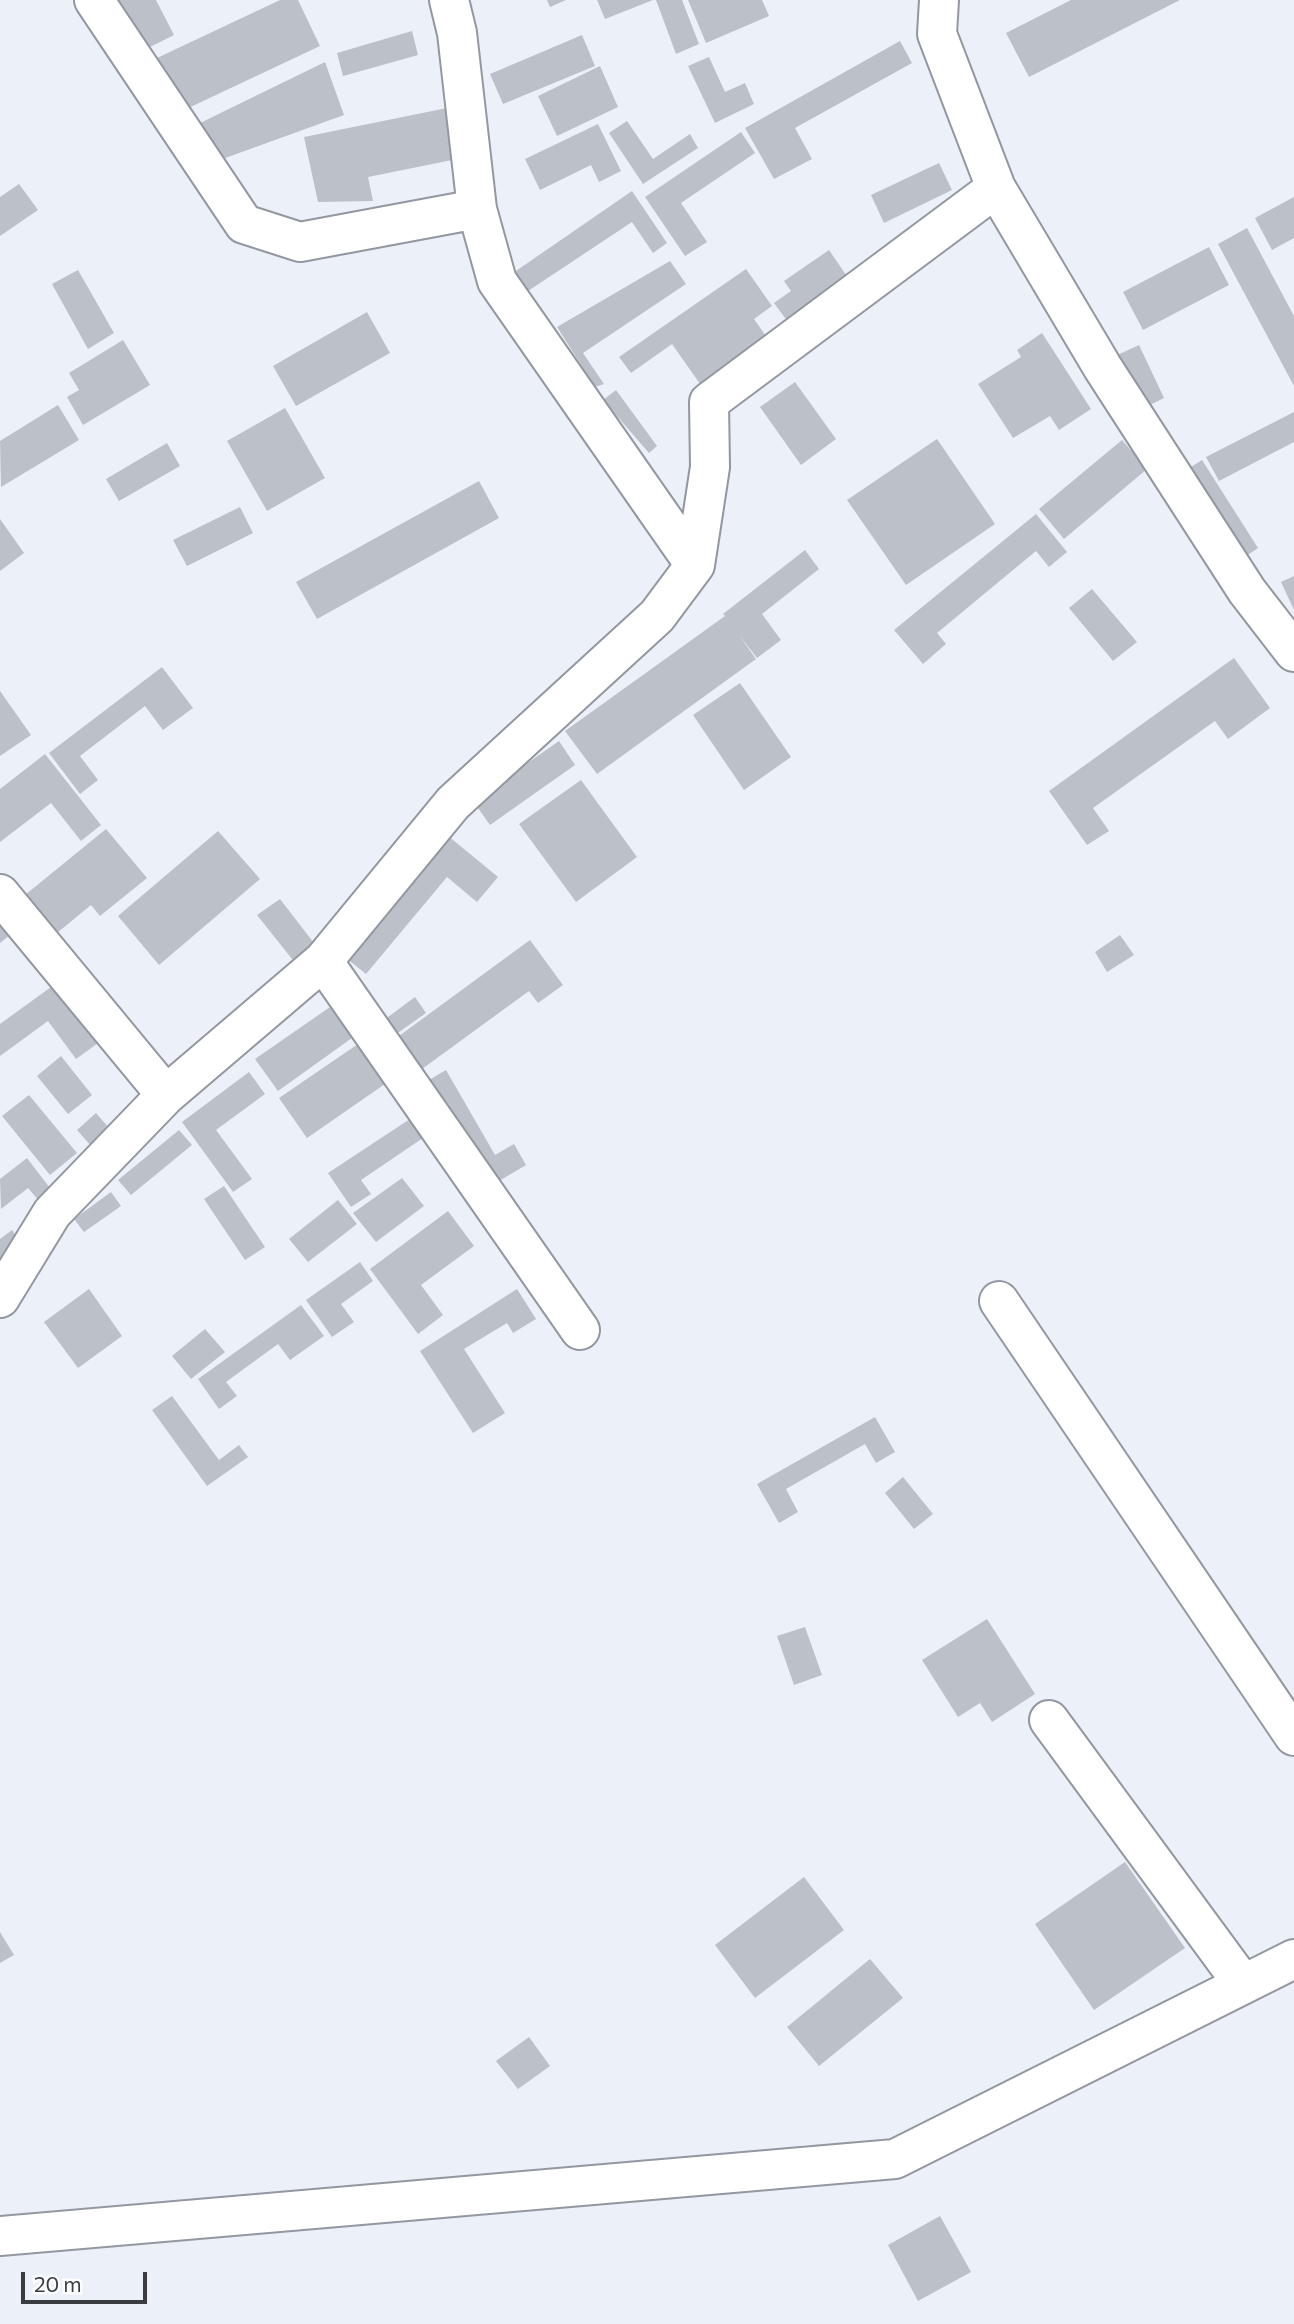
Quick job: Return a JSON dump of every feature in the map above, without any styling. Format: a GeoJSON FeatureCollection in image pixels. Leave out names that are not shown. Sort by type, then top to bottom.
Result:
{"type":"FeatureCollection","features":[{"type":"Feature","properties":{"kind":"street"},"geometry":{"type":"LineString","coordinates":[[94,0],[244,224],[300,242],[477,209]]}},
{"type":"Feature","properties":{"kind":"street"},"geometry":{"type":"LineString","coordinates":[[449,0],[457,33],[477,209],[497,281],[695,565]]}},
{"type":"Feature","properties":{"kind":"street"},"geometry":{"type":"LineString","coordinates":[[939,0],[937,34],[996,188],[1103,368],[1231,568],[1294,652]]}},
{"type":"Feature","properties":{"kind":"street"},"geometry":{"type":"LineString","coordinates":[[0,1298],[52,1213],[166,1094],[323,961],[453,803],[657,616],[695,565],[710,467],[709,402],[996,188]]}},
{"type":"Feature","properties":{"kind":"street"},"geometry":{"type":"LineString","coordinates":[[0,894],[166,1094]]}},
{"type":"Feature","properties":{"kind":"street"},"geometry":{"type":"LineString","coordinates":[[323,961],[580,1330]]}},
{"type":"Feature","properties":{"kind":"street"},"geometry":{"type":"LineString","coordinates":[[999,1301],[1294,1736]]}},
{"type":"Feature","properties":{"kind":"street"},"geometry":{"type":"LineString","coordinates":[[1049,1720],[1242,1984]]}},
{"type":"Feature","properties":{"kind":"street"},"geometry":{"type":"LineString","coordinates":[[0,2236],[895,2159],[1294,1959]]}},
{"type":"Feature","properties":{"kind":"building"},"geometry":{"type":"Polygon","coordinates":[[[113,0],[156,0],[174,35],[140,52],[113,0]]]}},
{"type":"Feature","properties":{"kind":"building"},"geometry":{"type":"Polygon","coordinates":[[[280,0],[298,0],[320,46],[182,111],[157,58],[280,0]]]}},
{"type":"Feature","properties":{"kind":"building"},"geometry":{"type":"Polygon","coordinates":[[[547,0],[566,0],[550,7],[547,0]]]}},
{"type":"Feature","properties":{"kind":"building"},"geometry":{"type":"Polygon","coordinates":[[[597,0],[653,0],[605,19],[597,0]]]}},
{"type":"Feature","properties":{"kind":"building"},"geometry":{"type":"Polygon","coordinates":[[[656,0],[682,0],[699,44],[676,54],[656,0]]]}},
{"type":"Feature","properties":{"kind":"building"},"geometry":{"type":"Polygon","coordinates":[[[688,0],[762,0],[769,16],[706,43],[688,0]]]}},
{"type":"Feature","properties":{"kind":"building"},"geometry":{"type":"Polygon","coordinates":[[[1071,0],[1180,0],[1029,77],[1006,33],[1071,0]]]}},
{"type":"Feature","properties":{"kind":"building"},"geometry":{"type":"Polygon","coordinates":[[[412,31],[418,55],[343,76],[337,53],[412,31]]]}},
{"type":"Feature","properties":{"kind":"building"},"geometry":{"type":"Polygon","coordinates":[[[582,35],[595,66],[503,104],[490,74],[582,35]]]}},
{"type":"Feature","properties":{"kind":"building"},"geometry":{"type":"Polygon","coordinates":[[[900,41],[912,63],[795,128],[812,159],[774,179],[745,128],[900,41]]]}},
{"type":"Feature","properties":{"kind":"building"},"geometry":{"type":"Polygon","coordinates":[[[709,57],[725,92],[745,83],[754,104],[715,123],[688,66],[709,57]]]}},
{"type":"Feature","properties":{"kind":"building"},"geometry":{"type":"Polygon","coordinates":[[[325,62],[344,115],[217,161],[196,125],[325,62]]]}},
{"type":"Feature","properties":{"kind":"building"},"geometry":{"type":"Polygon","coordinates":[[[600,66],[618,107],[557,136],[538,96],[600,66]]]}},
{"type":"Feature","properties":{"kind":"building"},"geometry":{"type":"Polygon","coordinates":[[[452,107],[462,158],[368,177],[373,201],[318,202],[304,137],[452,107]]]}},
{"type":"Feature","properties":{"kind":"building"},"geometry":{"type":"Polygon","coordinates":[[[627,121],[653,159],[690,134],[698,148],[643,184],[609,133],[627,121]]]}},
{"type":"Feature","properties":{"kind":"building"},"geometry":{"type":"Polygon","coordinates":[[[598,124],[621,171],[599,182],[591,165],[540,190],[525,159],[598,124]]]}},
{"type":"Feature","properties":{"kind":"building"},"geometry":{"type":"Polygon","coordinates":[[[741,132],[755,153],[681,203],[707,242],[685,256],[645,197],[741,132]]]}},
{"type":"Feature","properties":{"kind":"building"},"geometry":{"type":"Polygon","coordinates":[[[939,163],[952,190],[884,223],[871,195],[939,163]]]}},
{"type":"Feature","properties":{"kind":"building"},"geometry":{"type":"Polygon","coordinates":[[[19,184],[38,210],[0,236],[0,197],[19,184]]]}},
{"type":"Feature","properties":{"kind":"building"},"geometry":{"type":"Polygon","coordinates":[[[632,191],[667,243],[653,253],[632,222],[528,291],[513,273],[632,191]]]}},
{"type":"Feature","properties":{"kind":"building"},"geometry":{"type":"Polygon","coordinates":[[[1294,197],[1294,238],[1272,250],[1255,218],[1294,197]]]}},
{"type":"Feature","properties":{"kind":"building"},"geometry":{"type":"Polygon","coordinates":[[[1247,228],[1294,316],[1294,386],[1218,244],[1247,228]]]}},
{"type":"Feature","properties":{"kind":"building"},"geometry":{"type":"Polygon","coordinates":[[[1209,247],[1229,285],[1143,330],[1123,292],[1209,247]]]}},
{"type":"Feature","properties":{"kind":"building"},"geometry":{"type":"Polygon","coordinates":[[[829,250],[855,288],[794,330],[774,303],[791,291],[784,281],[829,250]]]}},
{"type":"Feature","properties":{"kind":"building"},"geometry":{"type":"Polygon","coordinates":[[[670,261],[686,284],[583,353],[604,384],[595,387],[557,327],[670,261]]]}},
{"type":"Feature","properties":{"kind":"building"},"geometry":{"type":"Polygon","coordinates":[[[746,269],[772,306],[754,319],[772,345],[705,391],[672,344],[631,373],[619,357],[746,269]]]}},
{"type":"Feature","properties":{"kind":"building"},"geometry":{"type":"Polygon","coordinates":[[[78,270],[114,333],[88,349],[52,284],[78,270]]]}},
{"type":"Feature","properties":{"kind":"building"},"geometry":{"type":"Polygon","coordinates":[[[367,312],[390,353],[296,406],[273,366],[367,312]]]}},
{"type":"Feature","properties":{"kind":"building"},"geometry":{"type":"Polygon","coordinates":[[[1042,333],[1091,409],[1059,430],[1050,416],[1013,438],[978,384],[1021,357],[1017,350],[1042,333]]]}},
{"type":"Feature","properties":{"kind":"building"},"geometry":{"type":"Polygon","coordinates":[[[123,340],[150,385],[83,425],[67,397],[79,390],[69,373],[123,340]]]}},
{"type":"Feature","properties":{"kind":"building"},"geometry":{"type":"Polygon","coordinates":[[[1139,345],[1164,398],[1136,412],[1111,358],[1139,345]]]}},
{"type":"Feature","properties":{"kind":"building"},"geometry":{"type":"Polygon","coordinates":[[[795,382],[836,439],[801,465],[760,407],[795,382]]]}},
{"type":"Feature","properties":{"kind":"building"},"geometry":{"type":"Polygon","coordinates":[[[616,390],[657,446],[649,453],[603,400],[616,390]]]}},
{"type":"Feature","properties":{"kind":"building"},"geometry":{"type":"Polygon","coordinates":[[[58,405],[79,440],[1,487],[0,441],[58,405]]]}},
{"type":"Feature","properties":{"kind":"building"},"geometry":{"type":"Polygon","coordinates":[[[285,408],[325,478],[267,511],[227,441],[285,408]]]}},
{"type":"Feature","properties":{"kind":"building"},"geometry":{"type":"Polygon","coordinates":[[[1294,412],[1294,442],[1219,481],[1206,457],[1294,412]]]}},
{"type":"Feature","properties":{"kind":"building"},"geometry":{"type":"Polygon","coordinates":[[[937,439],[995,524],[906,585],[847,500],[937,439]]]}},
{"type":"Feature","properties":{"kind":"building"},"geometry":{"type":"Polygon","coordinates":[[[1122,440],[1147,469],[1064,539],[1039,509],[1122,440]]]}},
{"type":"Feature","properties":{"kind":"building"},"geometry":{"type":"Polygon","coordinates":[[[167,443],[180,466],[119,501],[106,479],[167,443]]]}},
{"type":"Feature","properties":{"kind":"building"},"geometry":{"type":"Polygon","coordinates":[[[1202,460],[1258,548],[1237,562],[1180,474],[1202,460]]]}},
{"type":"Feature","properties":{"kind":"building"},"geometry":{"type":"Polygon","coordinates":[[[479,481],[499,518],[317,619],[296,582],[479,481]]]}},
{"type":"Feature","properties":{"kind":"building"},"geometry":{"type":"Polygon","coordinates":[[[240,507],[253,533],[187,566],[173,540],[240,507]]]}},
{"type":"Feature","properties":{"kind":"building"},"geometry":{"type":"Polygon","coordinates":[[[1036,514],[1067,552],[1049,567],[1036,551],[937,633],[946,644],[923,664],[894,630],[1036,514]]]}},
{"type":"Feature","properties":{"kind":"building"},"geometry":{"type":"Polygon","coordinates":[[[0,519],[24,553],[0,571],[0,519]]]}},
{"type":"Feature","properties":{"kind":"building"},"geometry":{"type":"Polygon","coordinates":[[[805,550],[819,569],[762,614],[781,640],[757,658],[739,635],[756,659],[597,774],[565,731],[725,616],[723,614],[805,550]]]}},
{"type":"Feature","properties":{"kind":"building"},"geometry":{"type":"Polygon","coordinates":[[[1294,576],[1294,610],[1281,582],[1294,576]]]}},
{"type":"Feature","properties":{"kind":"building"},"geometry":{"type":"Polygon","coordinates":[[[1092,589],[1137,642],[1113,661],[1069,608],[1092,589]]]}},
{"type":"Feature","properties":{"kind":"building"},"geometry":{"type":"Polygon","coordinates":[[[1234,658],[1270,708],[1228,739],[1215,721],[1093,808],[1109,831],[1087,845],[1049,791],[1234,658]]]}},
{"type":"Feature","properties":{"kind":"building"},"geometry":{"type":"Polygon","coordinates":[[[162,667],[193,708],[163,730],[145,706],[80,756],[98,780],[80,794],[49,753],[162,667]]]}},
{"type":"Feature","properties":{"kind":"building"},"geometry":{"type":"Polygon","coordinates":[[[740,683],[791,757],[744,790],[693,715],[740,683]]]}},
{"type":"Feature","properties":{"kind":"building"},"geometry":{"type":"Polygon","coordinates":[[[0,691],[31,735],[0,756],[0,691]]]}},
{"type":"Feature","properties":{"kind":"building"},"geometry":{"type":"Polygon","coordinates":[[[559,741],[575,765],[490,825],[473,801],[559,741]]]}},
{"type":"Feature","properties":{"kind":"building"},"geometry":{"type":"Polygon","coordinates":[[[45,754],[101,825],[81,841],[51,803],[0,842],[0,789],[45,754]]]}},
{"type":"Feature","properties":{"kind":"building"},"geometry":{"type":"Polygon","coordinates":[[[581,780],[637,857],[576,902],[519,824],[581,780]]]}},
{"type":"Feature","properties":{"kind":"building"},"geometry":{"type":"Polygon","coordinates":[[[106,829],[147,878],[100,916],[91,905],[57,933],[25,895],[106,829]]]}},
{"type":"Feature","properties":{"kind":"building"},"geometry":{"type":"Polygon","coordinates":[[[218,831],[260,879],[159,965],[118,916],[218,831]]]}},
{"type":"Feature","properties":{"kind":"building"},"geometry":{"type":"Polygon","coordinates":[[[447,835],[498,877],[477,902],[447,877],[366,974],[346,958],[447,835]]]}},
{"type":"Feature","properties":{"kind":"building"},"geometry":{"type":"Polygon","coordinates":[[[280,899],[317,947],[296,964],[257,915],[280,899]]]}},
{"type":"Feature","properties":{"kind":"building"},"geometry":{"type":"Polygon","coordinates":[[[0,919],[11,934],[0,943],[0,919]]]}},
{"type":"Feature","properties":{"kind":"building"},"geometry":{"type":"Polygon","coordinates":[[[1120,935],[1134,955],[1107,972],[1095,952],[1120,935]]]}},
{"type":"Feature","properties":{"kind":"building"},"geometry":{"type":"Polygon","coordinates":[[[530,940],[563,985],[538,1003],[529,991],[422,1069],[399,1036],[530,940]]]}},
{"type":"Feature","properties":{"kind":"building"},"geometry":{"type":"Polygon","coordinates":[[[62,979],[105,1038],[76,1059],[48,1021],[0,1056],[0,1024],[62,979]]]}},
{"type":"Feature","properties":{"kind":"building"},"geometry":{"type":"Polygon","coordinates":[[[415,997],[426,1013],[395,1035],[384,1020],[415,997]]]}},
{"type":"Feature","properties":{"kind":"building"},"geometry":{"type":"Polygon","coordinates":[[[330,1007],[352,1038],[278,1091],[255,1059],[330,1007]]]}},
{"type":"Feature","properties":{"kind":"building"},"geometry":{"type":"Polygon","coordinates":[[[358,1044],[385,1084],[307,1138],[279,1098],[358,1044]]]}},
{"type":"Feature","properties":{"kind":"building"},"geometry":{"type":"Polygon","coordinates":[[[61,1056],[92,1095],[68,1114],[37,1076],[61,1056]]]}},
{"type":"Feature","properties":{"kind":"building"},"geometry":{"type":"Polygon","coordinates":[[[446,1070],[495,1155],[514,1144],[526,1165],[489,1187],[427,1081],[446,1070]]]}},
{"type":"Feature","properties":{"kind":"building"},"geometry":{"type":"Polygon","coordinates":[[[249,1072],[265,1094],[216,1130],[252,1179],[233,1192],[182,1122],[249,1072]]]}},
{"type":"Feature","properties":{"kind":"building"},"geometry":{"type":"Polygon","coordinates":[[[29,1095],[77,1153],[50,1175],[2,1116],[29,1095]]]}},
{"type":"Feature","properties":{"kind":"building"},"geometry":{"type":"Polygon","coordinates":[[[96,1113],[117,1137],[98,1154],[77,1130],[96,1113]]]}},
{"type":"Feature","properties":{"kind":"building"},"geometry":{"type":"Polygon","coordinates":[[[410,1119],[423,1138],[361,1180],[371,1194],[351,1207],[328,1173],[410,1119]]]}},
{"type":"Feature","properties":{"kind":"building"},"geometry":{"type":"Polygon","coordinates":[[[179,1130],[192,1145],[131,1195],[118,1180],[179,1130]]]}},
{"type":"Feature","properties":{"kind":"building"},"geometry":{"type":"Polygon","coordinates":[[[27,1158],[53,1192],[40,1202],[28,1188],[1,1209],[0,1179],[27,1158]]]}},
{"type":"Feature","properties":{"kind":"building"},"geometry":{"type":"Polygon","coordinates":[[[402,1178],[424,1206],[376,1242],[353,1213],[402,1178]]]}},
{"type":"Feature","properties":{"kind":"building"},"geometry":{"type":"Polygon","coordinates":[[[224,1186],[265,1247],[245,1260],[204,1199],[224,1186]]]}},
{"type":"Feature","properties":{"kind":"building"},"geometry":{"type":"Polygon","coordinates":[[[111,1192],[121,1206],[84,1232],[74,1219],[111,1192]]]}},
{"type":"Feature","properties":{"kind":"building"},"geometry":{"type":"Polygon","coordinates":[[[338,1200],[357,1224],[308,1262],[289,1239],[338,1200]]]}},
{"type":"Feature","properties":{"kind":"building"},"geometry":{"type":"Polygon","coordinates":[[[448,1211],[474,1246],[421,1285],[443,1315],[418,1334],[370,1269],[448,1211]]]}},
{"type":"Feature","properties":{"kind":"building"},"geometry":{"type":"Polygon","coordinates":[[[12,1230],[24,1247],[0,1266],[0,1239],[12,1230]]]}},
{"type":"Feature","properties":{"kind":"building"},"geometry":{"type":"Polygon","coordinates":[[[360,1262],[373,1281],[341,1304],[354,1322],[332,1337],[306,1300],[360,1262]]]}},
{"type":"Feature","properties":{"kind":"building"},"geometry":{"type":"Polygon","coordinates":[[[89,1289],[122,1336],[78,1368],[44,1322],[89,1289]]]}},
{"type":"Feature","properties":{"kind":"building"},"geometry":{"type":"Polygon","coordinates":[[[517,1289],[536,1319],[513,1333],[507,1323],[464,1349],[505,1413],[473,1433],[420,1351],[517,1289]]]}},
{"type":"Feature","properties":{"kind":"building"},"geometry":{"type":"Polygon","coordinates":[[[301,1305],[324,1336],[290,1360],[278,1344],[226,1382],[237,1396],[219,1409],[198,1379],[301,1305]]]}},
{"type":"Feature","properties":{"kind":"building"},"geometry":{"type":"Polygon","coordinates":[[[205,1329],[225,1352],[191,1379],[172,1356],[205,1329]]]}},
{"type":"Feature","properties":{"kind":"building"},"geometry":{"type":"Polygon","coordinates":[[[172,1396],[219,1460],[239,1445],[248,1457],[207,1486],[152,1410],[172,1396]]]}},
{"type":"Feature","properties":{"kind":"building"},"geometry":{"type":"Polygon","coordinates":[[[875,1417],[895,1452],[876,1463],[865,1444],[786,1489],[798,1512],[779,1523],[757,1484],[875,1417]]]}},
{"type":"Feature","properties":{"kind":"building"},"geometry":{"type":"Polygon","coordinates":[[[903,1477],[933,1514],[914,1529],[885,1493],[903,1477]]]}},
{"type":"Feature","properties":{"kind":"building"},"geometry":{"type":"Polygon","coordinates":[[[987,1619],[1035,1694],[992,1722],[980,1703],[958,1717],[922,1660],[987,1619]]]}},
{"type":"Feature","properties":{"kind":"building"},"geometry":{"type":"Polygon","coordinates":[[[805,1627],[822,1675],[794,1685],[777,1636],[805,1627]]]}},
{"type":"Feature","properties":{"kind":"building"},"geometry":{"type":"Polygon","coordinates":[[[1125,1862],[1185,1948],[1094,2010],[1035,1924],[1125,1862]]]}},
{"type":"Feature","properties":{"kind":"building"},"geometry":{"type":"Polygon","coordinates":[[[804,1877],[844,1930],[755,1998],[715,1945],[804,1877]]]}},
{"type":"Feature","properties":{"kind":"building"},"geometry":{"type":"Polygon","coordinates":[[[0,1932],[14,1955],[0,1963],[0,1932]]]}},
{"type":"Feature","properties":{"kind":"building"},"geometry":{"type":"Polygon","coordinates":[[[870,1959],[903,1998],[819,2066],[787,2027],[870,1959]]]}},
{"type":"Feature","properties":{"kind":"building"},"geometry":{"type":"Polygon","coordinates":[[[529,2037],[550,2066],[518,2089],[496,2061],[529,2037]]]}},
{"type":"Feature","properties":{"kind":"building"},"geometry":{"type":"Polygon","coordinates":[[[940,2216],[971,2272],[918,2301],[888,2245],[940,2216]]]}}]}
